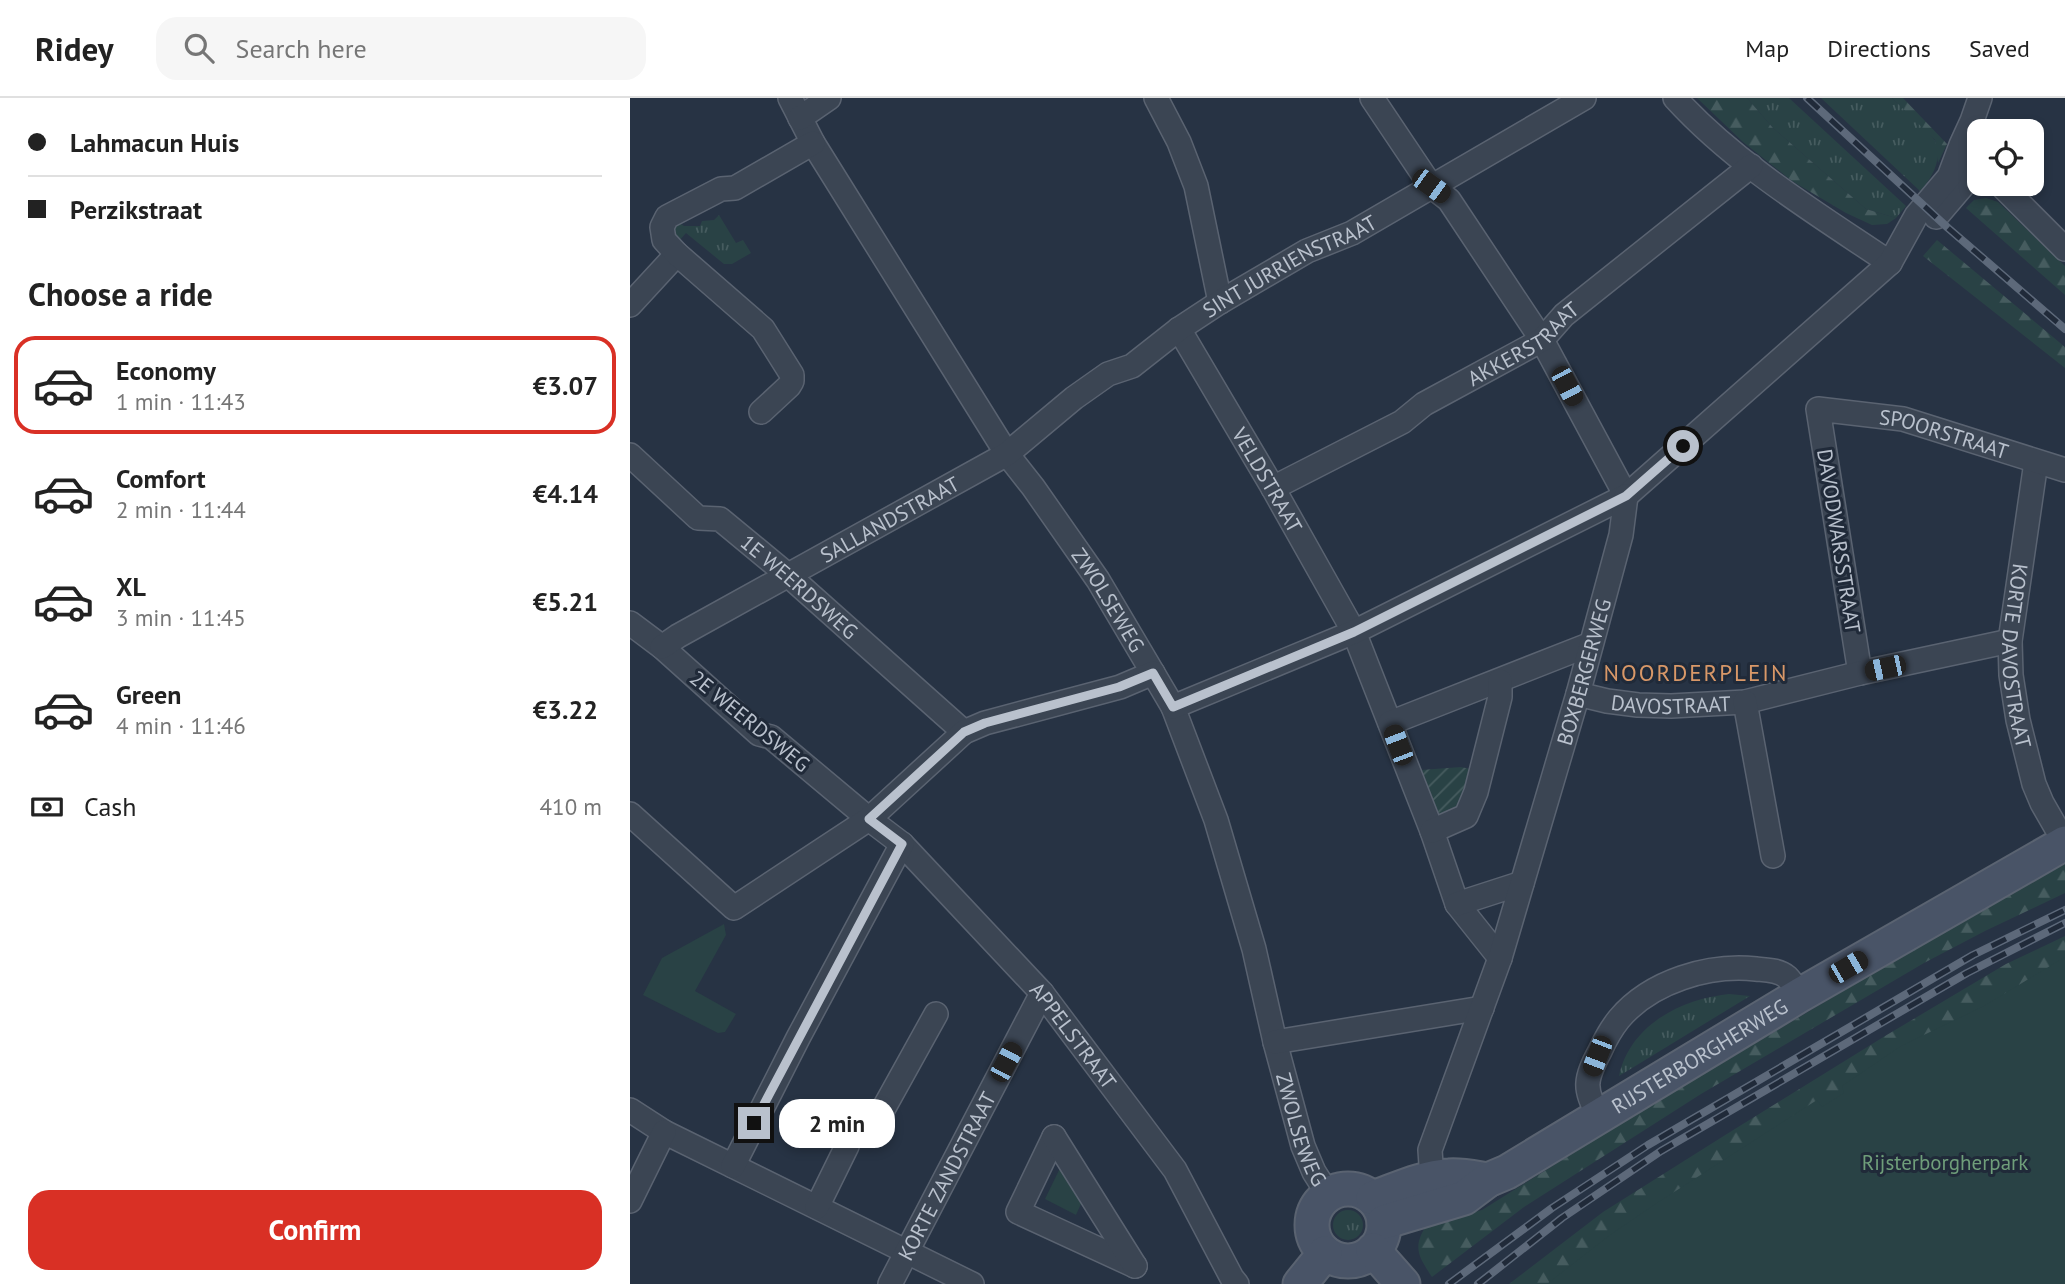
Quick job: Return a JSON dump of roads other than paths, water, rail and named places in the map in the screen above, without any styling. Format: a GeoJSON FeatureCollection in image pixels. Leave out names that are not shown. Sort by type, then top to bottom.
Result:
{"type":"FeatureCollection","features":[{"type":"Feature","properties":{"kind":"street"},"geometry":{"type":"LineString","coordinates":[[795,108],[829,98]]}},
{"type":"Feature","properties":{"kind":"street"},"geometry":{"type":"LineString","coordinates":[[1156,98],[1179,142],[1196,186],[1220,302]]}},
{"type":"Feature","properties":{"kind":"street"},"geometry":{"type":"LineString","coordinates":[[1373,98],[1431,186],[1450,200],[1542,340],[1626,496]]}},
{"type":"Feature","properties":{"kind":"street","name":"SINT JURRIENSTRAAT"},"geometry":{"type":"LineString","coordinates":[[1007,454],[1074,398],[1108,374],[1132,366],[1179,329],[1220,302],[1307,251],[1352,233],[1584,98]]}},
{"type":"Feature","properties":{"kind":"street"},"geometry":{"type":"LineString","coordinates":[[1675,98],[1693,118],[1751,166],[1891,263]]}},
{"type":"Feature","properties":{"kind":"street"},"geometry":{"type":"LineString","coordinates":[[1973,119],[1980,98]]}},
{"type":"Feature","properties":{"kind":"street","name":"ZWOLSEWEG"},"geometry":{"type":"LineString","coordinates":[[795,108],[813,143],[1007,454],[1098,580],[1173,707],[1216,820],[1254,949],[1275,1042],[1306,1154],[1328,1194]]}},
{"type":"Feature","properties":{"kind":"street"},"geometry":{"type":"LineString","coordinates":[[1173,707],[1354,632],[1626,496],[1891,263],[1916,216],[1950,177],[1967,132]]}},
{"type":"Feature","properties":{"kind":"street"},"geometry":{"type":"LineString","coordinates":[[761,412],[789,386],[792,375],[763,329],[677,254],[664,240],[662,227],[667,218],[721,189],[735,188],[813,143]]}},
{"type":"Feature","properties":{"kind":"street","name":"AKKERSTRAAT"},"geometry":{"type":"LineString","coordinates":[[1273,488],[1402,422],[1424,404],[1542,340],[1563,315],[1751,166]]}},
{"type":"Feature","properties":{"kind":"street"},"geometry":{"type":"LineString","coordinates":[[1903,242],[1928,227],[1967,180]]}},
{"type":"Feature","properties":{"kind":"street"},"geometry":{"type":"LineString","coordinates":[[2012,196],[2065,249]]}},
{"type":"Feature","properties":{"kind":"street"},"geometry":{"type":"LineString","coordinates":[[630,305],[677,254]]}},
{"type":"Feature","properties":{"kind":"street","name":"VELDSTRAAT"},"geometry":{"type":"LineString","coordinates":[[1179,329],[1354,632],[1432,831],[1457,904],[1500,958]]}},
{"type":"Feature","properties":{"kind":"street","name":"SPOORSTRAAT"},"geometry":{"type":"LineString","coordinates":[[1818,409],[1903,419],[2065,470]]}},
{"type":"Feature","properties":{"kind":"street","name":"DAVODWARSSTRAAT"},"geometry":{"type":"LineString","coordinates":[[1818,409],[1860,673]]}},
{"type":"Feature","properties":{"kind":"street","name":"1E WEERDSWEG"},"geometry":{"type":"LineString","coordinates":[[630,454],[698,518],[720,519],[789,576],[964,732]]}},
{"type":"Feature","properties":{"kind":"street","name":"SALLANDSTRAAT"},"geometry":{"type":"LineString","coordinates":[[662,647],[1007,454]]}},
{"type":"Feature","properties":{"kind":"street","name":"KORTE DAVOSTRAAT"},"geometry":{"type":"LineString","coordinates":[[2036,462],[2010,641],[2013,686],[2029,765],[2042,803],[2065,843]]}},
{"type":"Feature","properties":{"kind":"street","name":"BOXBERGERWEG"},"geometry":{"type":"LineString","coordinates":[[1435,1192],[1430,1150],[1500,958],[1578,694],[1621,536],[1626,496]]}},
{"type":"Feature","properties":{"kind":"street","name":"2E WEERDSWEG"},"geometry":{"type":"LineString","coordinates":[[630,623],[662,647],[759,734],[771,737],[869,819]]}},
{"type":"Feature","properties":{"kind":"street","name":"DAVOSTRAAT"},"geometry":{"type":"LineString","coordinates":[[1578,694],[1638,705],[1745,702],[1860,673],[2010,641]]}},
{"type":"Feature","properties":{"kind":"street"},"geometry":{"type":"LineString","coordinates":[[1390,723],[1591,644]]}},
{"type":"Feature","properties":{"kind":"street"},"geometry":{"type":"LineString","coordinates":[[630,814],[734,908],[869,819],[964,732],[985,723],[1119,687],[1153,673]]}},
{"type":"Feature","properties":{"kind":"street"},"geometry":{"type":"LineString","coordinates":[[1432,831],[1466,816],[1500,697],[1500,681]]}},
{"type":"Feature","properties":{"kind":"street"},"geometry":{"type":"LineString","coordinates":[[1745,702],[1773,856]]}},
{"type":"Feature","properties":{"kind":"street","name":"APPELSTRAAT"},"geometry":{"type":"LineString","coordinates":[[869,819],[902,844],[1042,993],[1175,1170],[1237,1284]]}},
{"type":"Feature","properties":{"kind":"street","name":"RIJSTERBORGHERWEG"},"geometry":{"type":"LineString","coordinates":[[1377,1223],[1435,1192],[1464,1198],[1488,1180],[1507,1172],[1800,995],[2065,843]]}},
{"type":"Feature","properties":{"kind":"street"},"geometry":{"type":"LineString","coordinates":[[733,1166],[902,844]]}},
{"type":"Feature","properties":{"kind":"street"},"geometry":{"type":"LineString","coordinates":[[1457,904],[1522,883]]}},
{"type":"Feature","properties":{"kind":"street","name":"RIJSTERBORGHERWEG"},"geometry":{"type":"LineString","coordinates":[[1599,1116],[1589,1099],[1587,1088],[1597,1056],[1620,1018],[1651,992],[1698,973],[1749,968],[1775,971],[1787,977],[1800,995]]}},
{"type":"Feature","properties":{"kind":"street","name":"KORTE ZANDSTRAAT"},"geometry":{"type":"LineString","coordinates":[[890,1284],[1042,993]]}},
{"type":"Feature","properties":{"kind":"street"},"geometry":{"type":"LineString","coordinates":[[1275,1042],[1482,1008]]}},
{"type":"Feature","properties":{"kind":"street"},"geometry":{"type":"LineString","coordinates":[[817,1207],[852,1131],[870,1133],[936,1014]]}},
{"type":"Feature","properties":{"kind":"street"},"geometry":{"type":"LineString","coordinates":[[630,1111],[664,1132],[972,1284]]}},
{"type":"Feature","properties":{"kind":"street"},"geometry":{"type":"LineString","coordinates":[[630,1201],[664,1132]]}},
{"type":"Feature","properties":{"kind":"street"},"geometry":{"type":"LineString","coordinates":[[1054,1137],[1062,1149],[1130,1275],[1018,1212],[1054,1137]]}},
{"type":"Feature","properties":{"kind":"street"},"geometry":{"type":"LineString","coordinates":[[1377,1223],[1363,1258],[1349,1261],[1336,1259],[1325,1253],[1315,1241],[1311,1219],[1317,1204],[1335,1190],[1351,1188],[1367,1193],[1404,1284]]}},
{"type":"Feature","properties":{"kind":"street"},"geometry":{"type":"LineString","coordinates":[[1300,1284],[1325,1253]]}},
{"type":"Feature","properties":{"kind":"railway"},"geometry":{"type":"LineString","coordinates":[[1807,98],[1948,228],[2065,329]]}},
{"type":"Feature","properties":{"kind":"railway"},"geometry":{"type":"LineString","coordinates":[[1449,1284],[1552,1208],[1648,1145],[1973,955],[2065,910]]}},
{"type":"Feature","properties":{"kind":"railway"},"geometry":{"type":"LineString","coordinates":[[1478,1284],[1562,1218],[1661,1151],[1967,973],[2065,923]]}},
{"type":"Feature","properties":{"kind":"district","name":"NOORDERPLEIN"},"geometry":{"type":"Point","coordinates":[1696,672]}},
{"type":"Feature","properties":{"kind":"park label","name":"Rijsterborgherpark"},"geometry":{"type":"Point","coordinates":[1945,1162]}}]}
